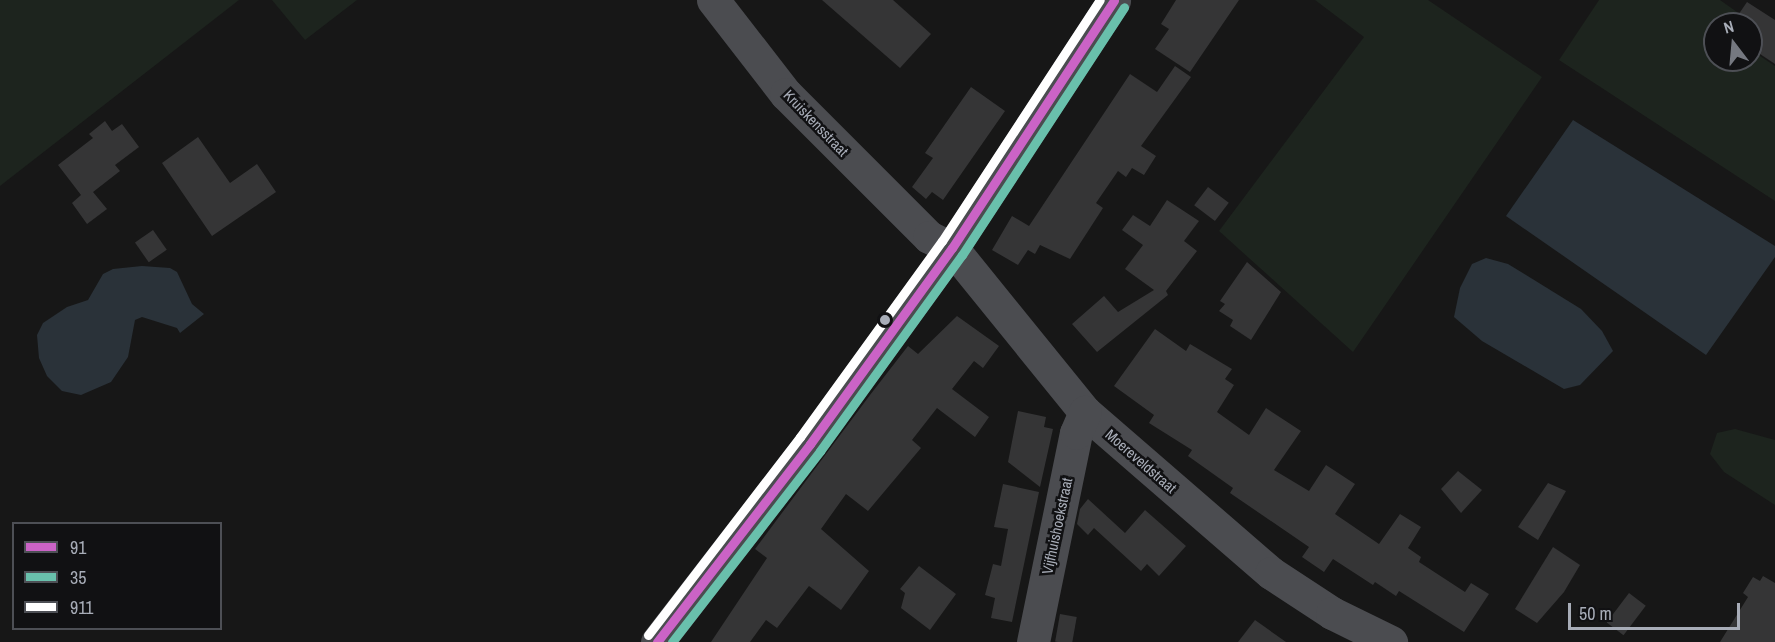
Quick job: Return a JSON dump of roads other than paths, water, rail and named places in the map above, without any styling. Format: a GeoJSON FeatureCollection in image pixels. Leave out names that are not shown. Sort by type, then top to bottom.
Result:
{"type":"FeatureCollection","features":[{"type":"Feature","properties":{"kind":"street","name":"Kruiskensstraat"},"geometry":{"type":"LineString","coordinates":[[713,0],[786,94],[941,243]]}},
{"type":"Feature","properties":{"kind":"street"},"geometry":{"type":"LineString","coordinates":[[657,642],[810,444],[941,243],[1114,0]]}},
{"type":"Feature","properties":{"kind":"street","name":"Moereveldstraat"},"geometry":{"type":"LineString","coordinates":[[941,243],[1085,412],[1270,573],[1332,613],[1391,642]]}},
{"type":"Feature","properties":{"kind":"street","name":"Vijfhuishoekstraat"},"geometry":{"type":"LineString","coordinates":[[1033,642],[1076,433],[1085,412]]}}]}
